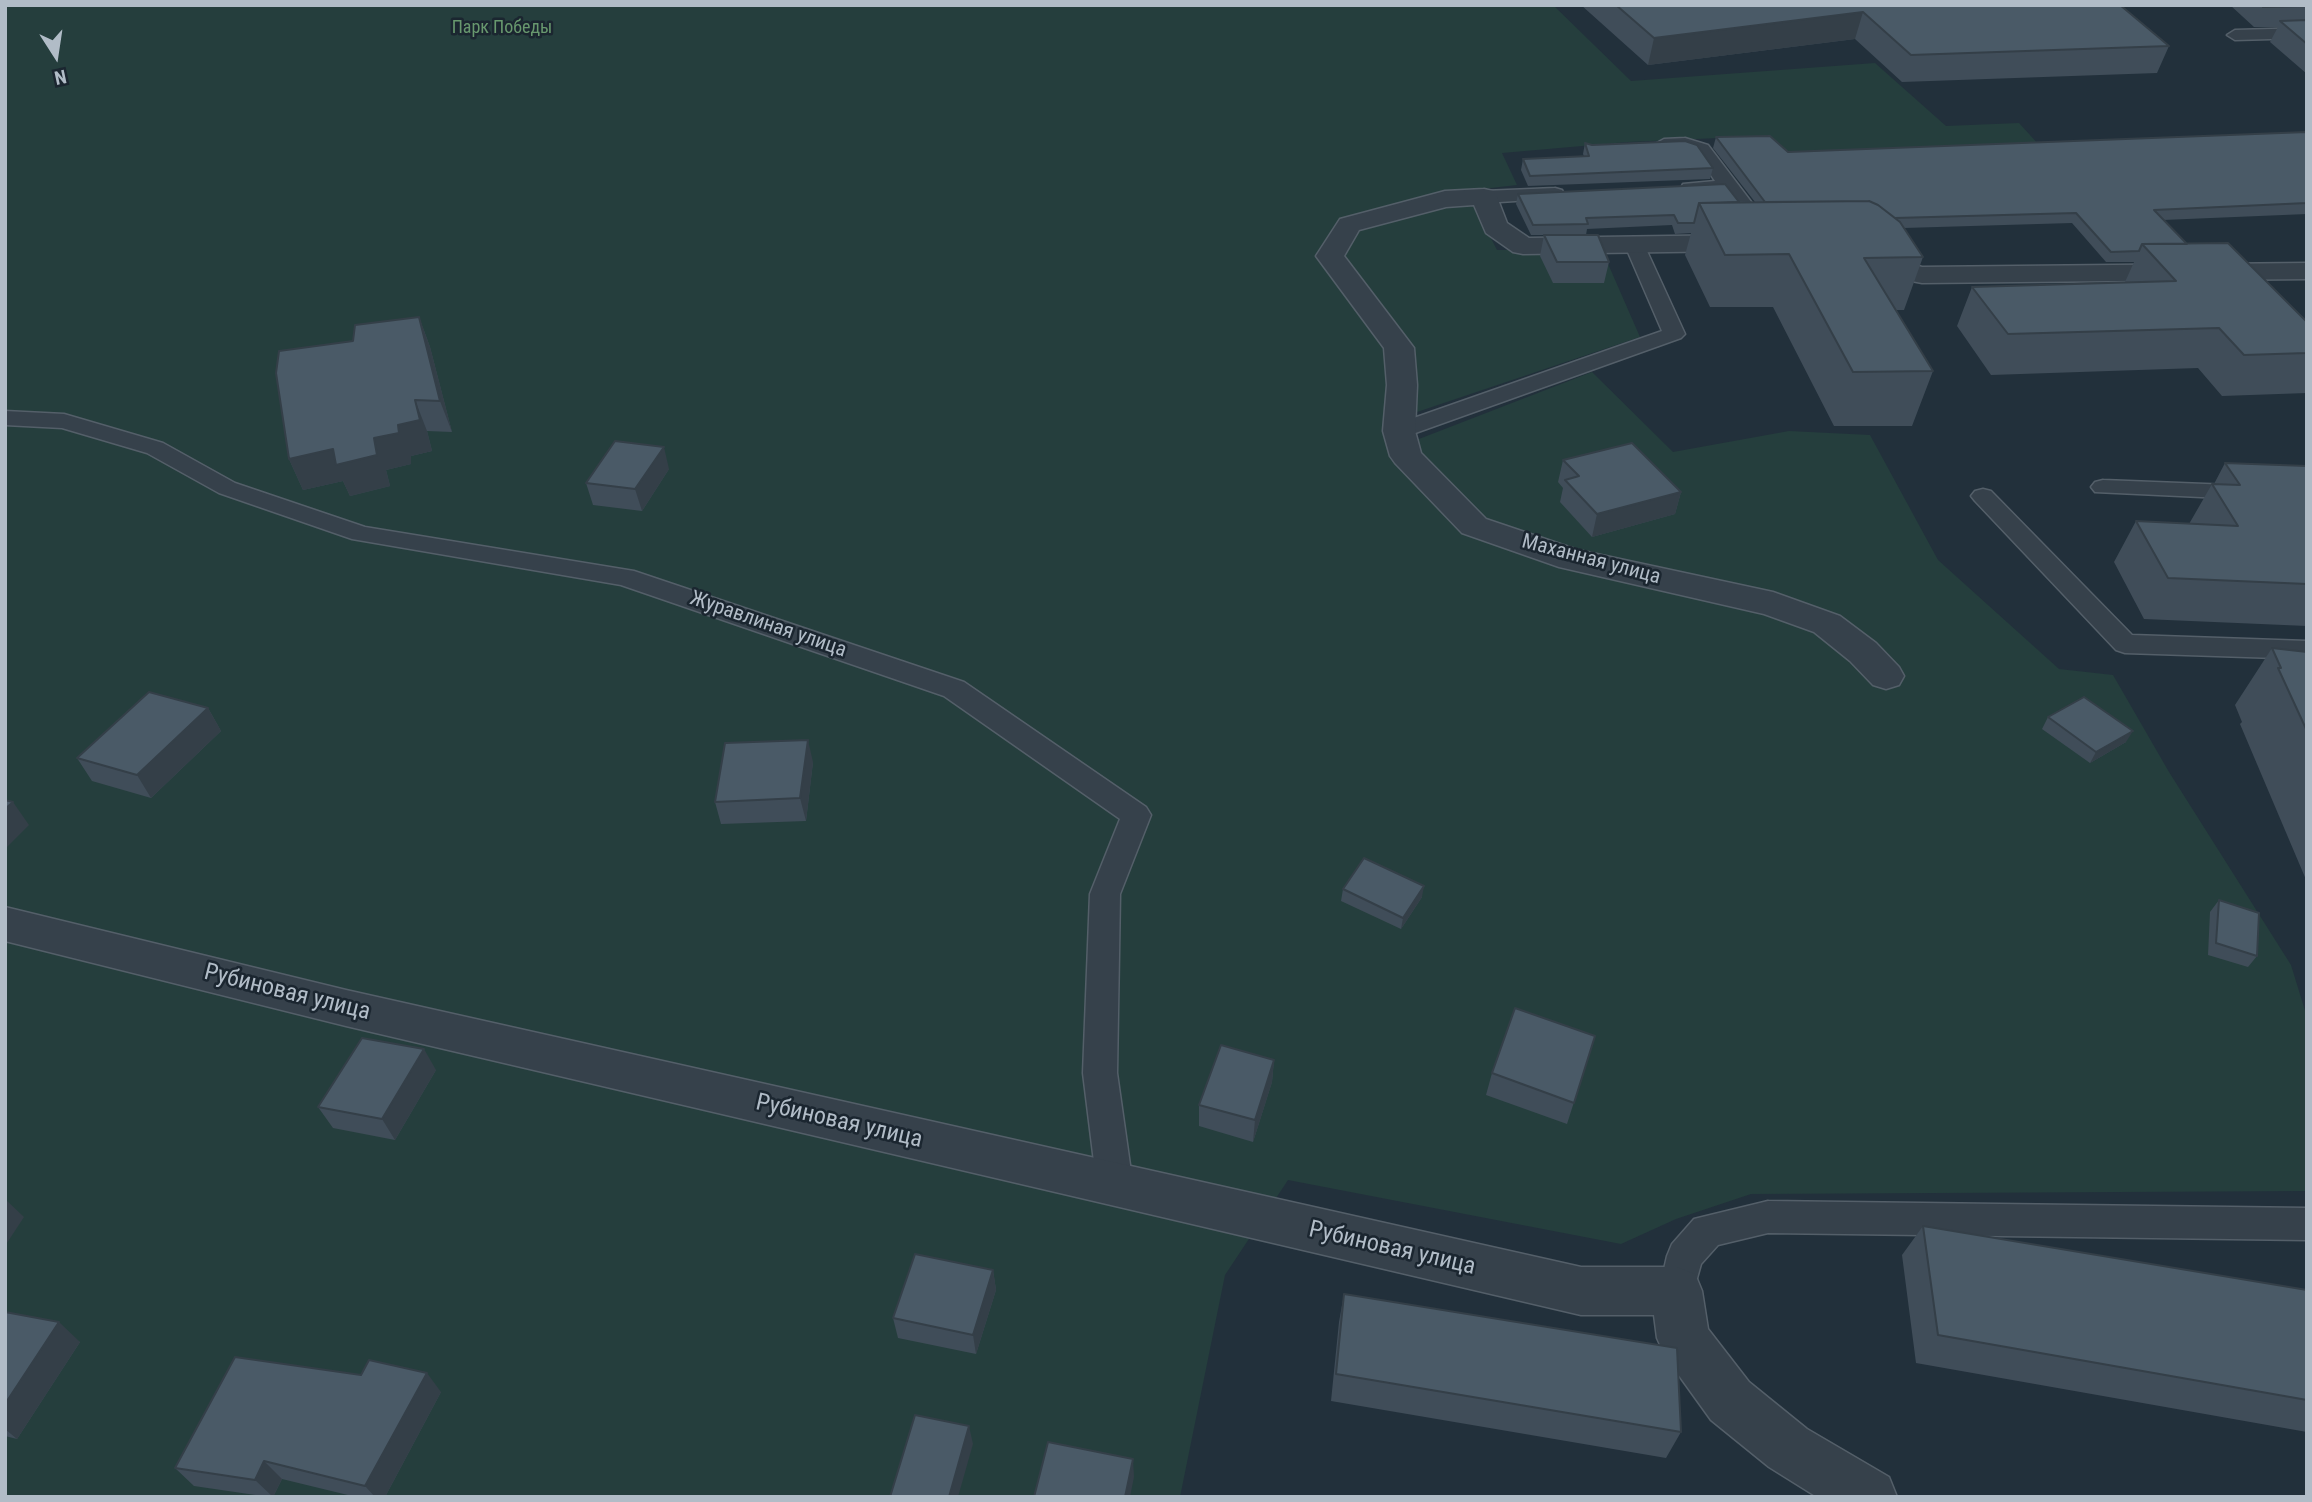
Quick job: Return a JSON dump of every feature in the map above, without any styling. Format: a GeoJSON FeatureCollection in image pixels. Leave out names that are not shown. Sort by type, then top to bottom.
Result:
{"type":"FeatureCollection","features":[{"type":"Feature","properties":{"kind":"street"},"geometry":{"type":"LineString","coordinates":[[1485,197],[1495,228],[1523,246],[1779,243]]}},
{"type":"Feature","properties":{"kind":"street","name":"Маханная улица"},"geometry":{"type":"LineString","coordinates":[[1485,197],[1445,199],[1349,225],[1330,256],[1399,348],[1402,385],[1399,431],[1406,456],[1474,526],[1571,559],[1773,604],[1827,624],[1863,652],[1886,676]]}},
{"type":"Feature","properties":{"kind":"street"},"geometry":{"type":"LineString","coordinates":[[1854,242],[1872,248],[1906,272],[1922,275],[2307,271]]}},
{"type":"Feature","properties":{"kind":"street","name":"Рубиновая улица"},"geometry":{"type":"LineString","coordinates":[[5,925],[346,1008],[1581,1292],[1677,1291]]}},
{"type":"Feature","properties":{"kind":"street"},"geometry":{"type":"LineString","coordinates":[[1677,1291],[1683,1338],[1730,1401],[1788,1448],[1870,1497]]}},
{"type":"Feature","properties":{"kind":"lane"},"geometry":{"type":"LineString","coordinates":[[2235,35],[2307,33]]}},
{"type":"Feature","properties":{"kind":"lane"},"geometry":{"type":"LineString","coordinates":[[1644,145],[1685,143],[1702,149],[1728,186],[1779,243]]}},
{"type":"Feature","properties":{"kind":"lane"},"geometry":{"type":"LineString","coordinates":[[1674,189],[1728,186]]}},
{"type":"Feature","properties":{"kind":"lane"},"geometry":{"type":"LineString","coordinates":[[1485,197],[1579,193]]}},
{"type":"Feature","properties":{"kind":"lane"},"geometry":{"type":"LineString","coordinates":[[1399,431],[1674,334],[1637,250],[1641,246]]}},
{"type":"Feature","properties":{"kind":"lane","name":"Журавлиная улица"},"geometry":{"type":"LineString","coordinates":[[5,418],[65,421],[155,447],[227,488],[361,534],[625,577],[928,680],[954,689],[1113,799],[1136,815],[1105,894],[1100,1073],[1115,1186]]}},
{"type":"Feature","properties":{"kind":"lane"},"geometry":{"type":"LineString","coordinates":[[2103,487],[2307,495]]}},
{"type":"Feature","properties":{"kind":"lane"},"geometry":{"type":"LineString","coordinates":[[1983,496],[2125,644],[2307,650]]}},
{"type":"Feature","properties":{"kind":"lane"},"geometry":{"type":"LineString","coordinates":[[1677,1291],[1685,1256],[1707,1231],[1768,1217],[2307,1224]]}},
{"type":"Feature","properties":{"kind":"green space","name":"Парк Победы"},"geometry":{"type":"Polygon","coordinates":[[[5,5],[1553,5],[1631,81],[1875,63],[1946,126],[2019,123],[2040,146],[1785,162],[1767,146],[1741,137],[1628,142],[1502,153],[1517,185],[1438,194],[1341,224],[1324,243],[1317,257],[1385,346],[1389,364],[1385,436],[1419,439],[1592,372],[1673,452],[1789,431],[1870,435],[1938,560],[2059,669],[2113,675],[2169,772],[2291,965],[2307,1017],[2307,1191],[1751,1194],[1676,1219],[1621,1244],[1288,1180],[1225,1275],[1180,1497],[5,1497],[5,5]]]}},
{"type":"Feature","properties":{"kind":"green space"},"geometry":{"type":"Polygon","coordinates":[[[1462,204],[1475,207],[1497,250],[1602,250],[1640,337],[1417,412],[1415,387],[1344,258],[1348,239],[1363,227],[1462,204]]]}},
{"type":"Feature","properties":{"kind":"building"},"geometry":{"type":"Polygon","coordinates":[[[1616,5],[2120,5],[2169,46],[1911,55],[1863,12],[1654,38],[1616,5]]]}},
{"type":"Feature","properties":{"kind":"building"},"geometry":{"type":"Polygon","coordinates":[[[2262,5],[2307,5],[2307,6],[2263,7],[2262,5]]]}},
{"type":"Feature","properties":{"kind":"building"},"geometry":{"type":"Polygon","coordinates":[[[2307,20],[2307,44],[2280,21],[2307,20]]]}},
{"type":"Feature","properties":{"kind":"building"},"geometry":{"type":"Polygon","coordinates":[[[2307,132],[2307,203],[2154,210],[2187,244],[2142,244],[2139,251],[2111,252],[2076,213],[1895,218],[1869,201],[1765,202],[1716,137],[1770,136],[1788,152],[2307,132]]]}},
{"type":"Feature","properties":{"kind":"building"},"geometry":{"type":"Polygon","coordinates":[[[1685,141],[1697,145],[1713,168],[1530,176],[1523,159],[1589,156],[1585,143],[1592,145],[1685,141]]]}},
{"type":"Feature","properties":{"kind":"building"},"geometry":{"type":"Polygon","coordinates":[[[1725,184],[1739,202],[1699,203],[1694,223],[1678,223],[1674,215],[1586,218],[1588,224],[1533,225],[1518,194],[1725,184]]]}},
{"type":"Feature","properties":{"kind":"building"},"geometry":{"type":"Polygon","coordinates":[[[1869,201],[1900,222],[1923,257],[1864,258],[1933,371],[1853,372],[1789,254],[1725,255],[1699,203],[1869,201]]]}},
{"type":"Feature","properties":{"kind":"building"},"geometry":{"type":"Polygon","coordinates":[[[1544,235],[1598,235],[1609,262],[1557,262],[1544,235]]]}},
{"type":"Feature","properties":{"kind":"building"},"geometry":{"type":"Polygon","coordinates":[[[2228,243],[2307,322],[2307,353],[2244,355],[2219,328],[2008,334],[1972,287],[2176,281],[2142,244],[2228,243]]]}},
{"type":"Feature","properties":{"kind":"building"},"geometry":{"type":"Polygon","coordinates":[[[419,317],[440,401],[415,400],[420,420],[398,425],[399,433],[374,438],[377,455],[336,465],[333,449],[289,459],[276,373],[279,351],[353,341],[355,325],[419,317]]]}},
{"type":"Feature","properties":{"kind":"building"},"geometry":{"type":"Polygon","coordinates":[[[615,441],[664,447],[635,489],[586,483],[615,441]]]}},
{"type":"Feature","properties":{"kind":"building"},"geometry":{"type":"Polygon","coordinates":[[[1632,443],[1681,492],[1597,514],[1565,480],[1579,476],[1563,460],[1632,443]]]}},
{"type":"Feature","properties":{"kind":"building"},"geometry":{"type":"Polygon","coordinates":[[[2225,463],[2307,466],[2307,584],[2168,578],[2136,521],[2238,526],[2212,484],[2240,485],[2225,463]]]}},
{"type":"Feature","properties":{"kind":"building"},"geometry":{"type":"Polygon","coordinates":[[[2272,648],[2307,652],[2307,731],[2278,668],[2281,668],[2272,648]]]}},
{"type":"Feature","properties":{"kind":"building"},"geometry":{"type":"Polygon","coordinates":[[[149,692],[208,708],[137,775],[77,758],[149,692]]]}},
{"type":"Feature","properties":{"kind":"building"},"geometry":{"type":"Polygon","coordinates":[[[2084,697],[2133,731],[2096,752],[2048,717],[2084,697]]]}},
{"type":"Feature","properties":{"kind":"building"},"geometry":{"type":"Polygon","coordinates":[[[808,740],[800,798],[715,802],[725,743],[808,740]]]}},
{"type":"Feature","properties":{"kind":"building"},"geometry":{"type":"Polygon","coordinates":[[[5,800],[13,802],[5,809],[5,800]]]}},
{"type":"Feature","properties":{"kind":"building"},"geometry":{"type":"Polygon","coordinates":[[[1364,858],[1424,886],[1403,918],[1343,889],[1364,858]]]}},
{"type":"Feature","properties":{"kind":"building"},"geometry":{"type":"Polygon","coordinates":[[[2219,900],[2259,913],[2257,956],[2216,943],[2219,900]]]}},
{"type":"Feature","properties":{"kind":"building"},"geometry":{"type":"Polygon","coordinates":[[[1515,1008],[1595,1036],[1574,1103],[1492,1073],[1515,1008]]]}},
{"type":"Feature","properties":{"kind":"building"},"geometry":{"type":"Polygon","coordinates":[[[362,1038],[424,1049],[382,1119],[318,1107],[362,1038]]]}},
{"type":"Feature","properties":{"kind":"building"},"geometry":{"type":"Polygon","coordinates":[[[1221,1045],[1274,1060],[1255,1120],[1199,1105],[1221,1045]]]}},
{"type":"Feature","properties":{"kind":"building"},"geometry":{"type":"Polygon","coordinates":[[[1923,1226],[2307,1290],[2307,1400],[1938,1335],[1923,1226]]]}},
{"type":"Feature","properties":{"kind":"building"},"geometry":{"type":"Polygon","coordinates":[[[915,1254],[993,1270],[973,1335],[893,1318],[915,1254]]]}},
{"type":"Feature","properties":{"kind":"building"},"geometry":{"type":"Polygon","coordinates":[[[1344,1294],[1677,1348],[1681,1432],[1336,1374],[1344,1294]]]}},
{"type":"Feature","properties":{"kind":"building"},"geometry":{"type":"Polygon","coordinates":[[[5,1312],[59,1322],[5,1404],[5,1312]]]}},
{"type":"Feature","properties":{"kind":"building"},"geometry":{"type":"Polygon","coordinates":[[[235,1357],[361,1375],[369,1360],[427,1373],[365,1486],[264,1461],[255,1480],[175,1468],[235,1357]]]}},
{"type":"Feature","properties":{"kind":"building"},"geometry":{"type":"Polygon","coordinates":[[[915,1415],[969,1426],[949,1497],[890,1497],[915,1415]]]}},
{"type":"Feature","properties":{"kind":"building"},"geometry":{"type":"Polygon","coordinates":[[[1048,1442],[1133,1459],[1125,1497],[1034,1497],[1048,1442]]]}}]}
